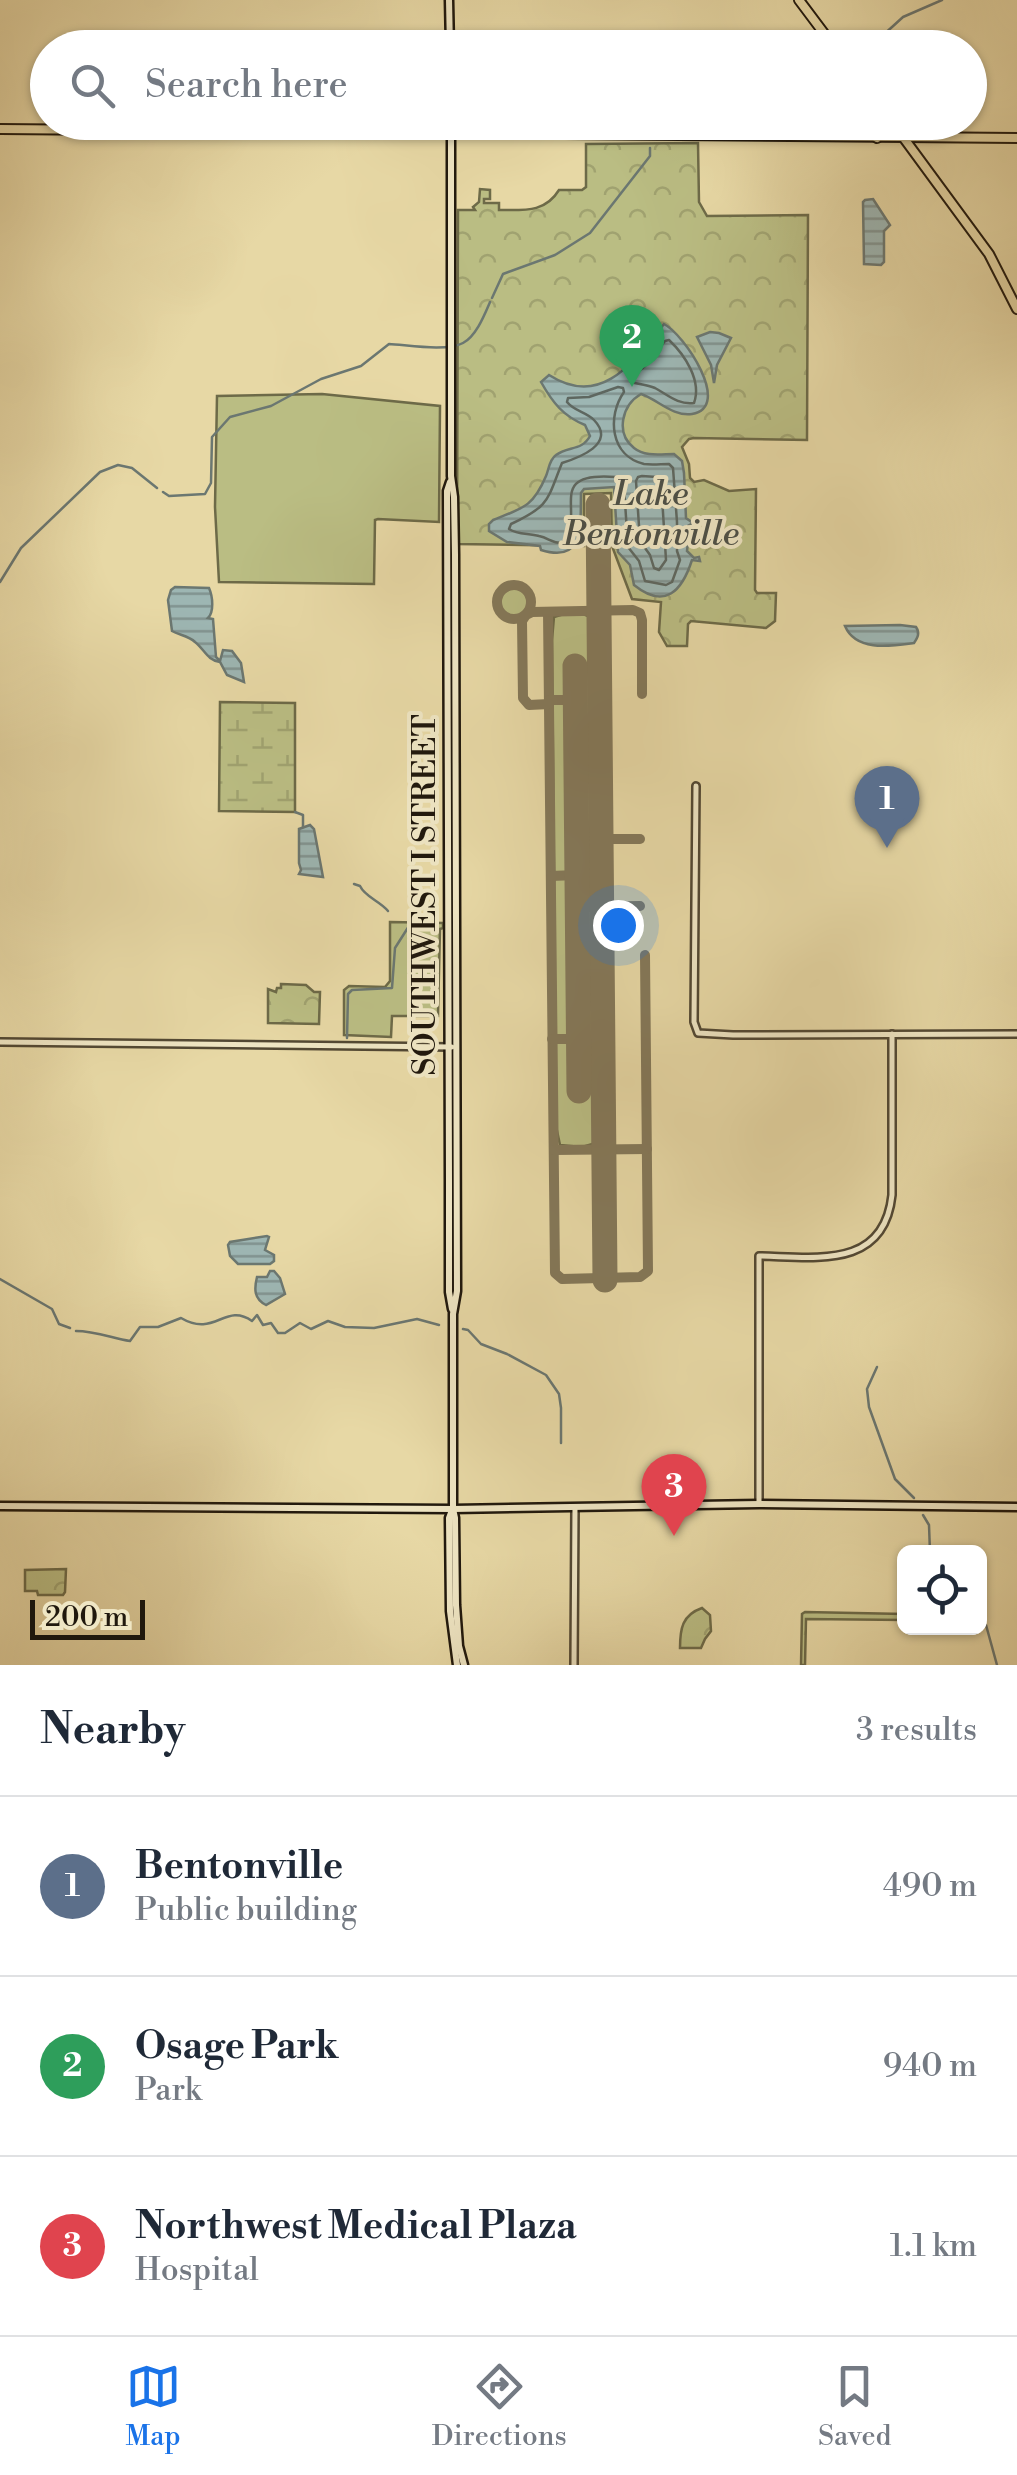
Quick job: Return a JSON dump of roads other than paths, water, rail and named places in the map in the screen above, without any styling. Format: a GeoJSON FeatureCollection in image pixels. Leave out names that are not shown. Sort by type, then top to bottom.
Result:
{"type":"FeatureCollection","features":[{"type":"Feature","properties":{"kind":"main road"},"geometry":{"type":"LineString","coordinates":[[450,0],[450,30]]}},
{"type":"Feature","properties":{"kind":"main road"},"geometry":{"type":"LineString","coordinates":[[799,0],[822,30]]}},
{"type":"Feature","properties":{"kind":"main road"},"geometry":{"type":"LineString","coordinates":[[0,130],[30,130]]}},
{"type":"Feature","properties":{"kind":"main road"},"geometry":{"type":"LineString","coordinates":[[987,138],[1017,138]]}},
{"type":"Feature","properties":{"kind":"main road","name":"SOUTHWEST I STREET"},"geometry":{"type":"LineString","coordinates":[[451,140],[451,476],[447,491],[456,1290],[453,1509],[461,1665]]}},
{"type":"Feature","properties":{"kind":"main road"},"geometry":{"type":"LineString","coordinates":[[905,140],[989,254],[1017,309]]}},
{"type":"Feature","properties":{"kind":"main road"},"geometry":{"type":"LineString","coordinates":[[920,160],[928,140]]}},
{"type":"Feature","properties":{"kind":"main road"},"geometry":{"type":"LineString","coordinates":[[0,1506],[1017,1506]]}},
{"type":"Feature","properties":{"kind":"street"},"geometry":{"type":"LineString","coordinates":[[696,786],[694,1022],[698,1033],[1017,1034]]}},
{"type":"Feature","properties":{"kind":"street"},"geometry":{"type":"LineString","coordinates":[[758,1504],[759,1256],[841,1256],[863,1247],[884,1226],[892,1195],[892,1034]]}},
{"type":"Feature","properties":{"kind":"street"},"geometry":{"type":"LineString","coordinates":[[0,1042],[452,1047]]}},
{"type":"Feature","properties":{"kind":"street"},"geometry":{"type":"LineString","coordinates":[[574,1665],[575,1505]]}},
{"type":"Feature","properties":{"kind":"water"},"geometry":{"type":"Polygon","coordinates":[[[873,199],[890,225],[884,231],[881,265],[864,264],[863,202],[873,199]]]}},
{"type":"Feature","properties":{"kind":"water","name":"Lake Bentonville"},"geometry":{"type":"Polygon","coordinates":[[[664,324],[683,341],[701,370],[708,398],[703,409],[685,414],[641,394],[629,405],[623,419],[624,435],[638,451],[674,454],[682,461],[686,518],[693,523],[686,527],[688,539],[693,541],[688,542],[687,551],[700,561],[692,560],[671,594],[655,596],[634,585],[630,565],[618,552],[614,487],[584,489],[581,493],[578,538],[566,551],[556,553],[541,550],[540,546],[507,542],[489,531],[489,524],[531,500],[554,457],[583,444],[590,436],[585,425],[559,408],[541,382],[549,375],[585,387],[601,384],[628,365],[664,324]]]}},
{"type":"Feature","properties":{"kind":"water"},"geometry":{"type":"Polygon","coordinates":[[[710,332],[731,338],[717,365],[714,383],[711,365],[697,337],[710,332]]]}},
{"type":"Feature","properties":{"kind":"water"},"geometry":{"type":"Polygon","coordinates":[[[175,587],[209,588],[212,604],[208,618],[213,619],[216,657],[220,661],[223,650],[232,651],[241,663],[244,682],[227,675],[220,662],[209,657],[193,640],[172,631],[168,600],[175,587]]]}},
{"type":"Feature","properties":{"kind":"water"},"geometry":{"type":"Polygon","coordinates":[[[845,626],[916,627],[914,643],[866,644],[845,626]]]}},
{"type":"Feature","properties":{"kind":"water"},"geometry":{"type":"Polygon","coordinates":[[[310,825],[323,877],[299,874],[299,829],[310,825]]]}},
{"type":"Feature","properties":{"kind":"water"},"geometry":{"type":"Polygon","coordinates":[[[267,1236],[265,1250],[274,1255],[270,1264],[238,1264],[230,1256],[230,1242],[267,1236]]]}},
{"type":"Feature","properties":{"kind":"water"},"geometry":{"type":"Polygon","coordinates":[[[270,1271],[280,1278],[285,1294],[266,1305],[257,1297],[255,1286],[257,1277],[267,1277],[270,1271]]]}},
{"type":"Feature","properties":{"kind":"waterway"},"geometry":{"type":"LineString","coordinates":[[889,30],[903,17],[942,0]]}},
{"type":"Feature","properties":{"kind":"waterway"},"geometry":{"type":"LineString","coordinates":[[492,298],[503,274],[555,255],[590,233],[650,156],[650,148]]}},
{"type":"Feature","properties":{"kind":"waterway"},"geometry":{"type":"LineString","coordinates":[[163,492],[169,496],[205,494],[211,483],[212,437],[230,417],[271,406],[321,379],[361,366],[389,344],[437,348],[463,343],[476,331],[490,302]]}},
{"type":"Feature","properties":{"kind":"waterway"},"geometry":{"type":"LineString","coordinates":[[0,582],[21,548],[100,472],[118,465],[132,468],[157,488]]}},
{"type":"Feature","properties":{"kind":"waterway"},"geometry":{"type":"LineString","coordinates":[[295,812],[303,815],[303,827]]}},
{"type":"Feature","properties":{"kind":"waterway"},"geometry":{"type":"LineString","coordinates":[[354,884],[388,911]]}},
{"type":"Feature","properties":{"kind":"waterway"},"geometry":{"type":"LineString","coordinates":[[347,1038],[348,994],[352,990],[392,988],[395,948],[409,926],[438,927]]}},
{"type":"Feature","properties":{"kind":"waterway"},"geometry":{"type":"LineString","coordinates":[[0,1279],[52,1309],[59,1324],[70,1328]]}},
{"type":"Feature","properties":{"kind":"waterway"},"geometry":{"type":"LineString","coordinates":[[76,1331],[130,1341],[140,1327],[158,1327],[181,1318],[211,1323],[234,1315],[252,1321],[257,1315],[263,1325],[271,1323],[278,1333],[300,1323],[311,1329],[328,1321],[345,1327],[374,1328],[417,1319],[439,1325]]}},
{"type":"Feature","properties":{"kind":"waterway"},"geometry":{"type":"LineString","coordinates":[[463,1329],[481,1344],[546,1375],[559,1394],[561,1443]]}},
{"type":"Feature","properties":{"kind":"waterway"},"geometry":{"type":"LineString","coordinates":[[877,1367],[867,1389],[869,1407],[895,1479],[914,1498]]}},
{"type":"Feature","properties":{"kind":"waterway"},"geometry":{"type":"LineString","coordinates":[[923,1515],[929,1525],[930,1545]]}},
{"type":"Feature","properties":{"kind":"waterway"},"geometry":{"type":"LineString","coordinates":[[987,1629],[997,1665]]}},
{"type":"Feature","properties":{"kind":"place","name":"Osage Park"},"geometry":{"type":"Point","coordinates":[632,387]}},
{"type":"Feature","properties":{"kind":"place","name":"Bentonville"},"geometry":{"type":"Point","coordinates":[887,848]}},
{"type":"Feature","properties":{"kind":"place","name":"Northwest Medical Plaza"},"geometry":{"type":"Point","coordinates":[674,1536]}}]}
